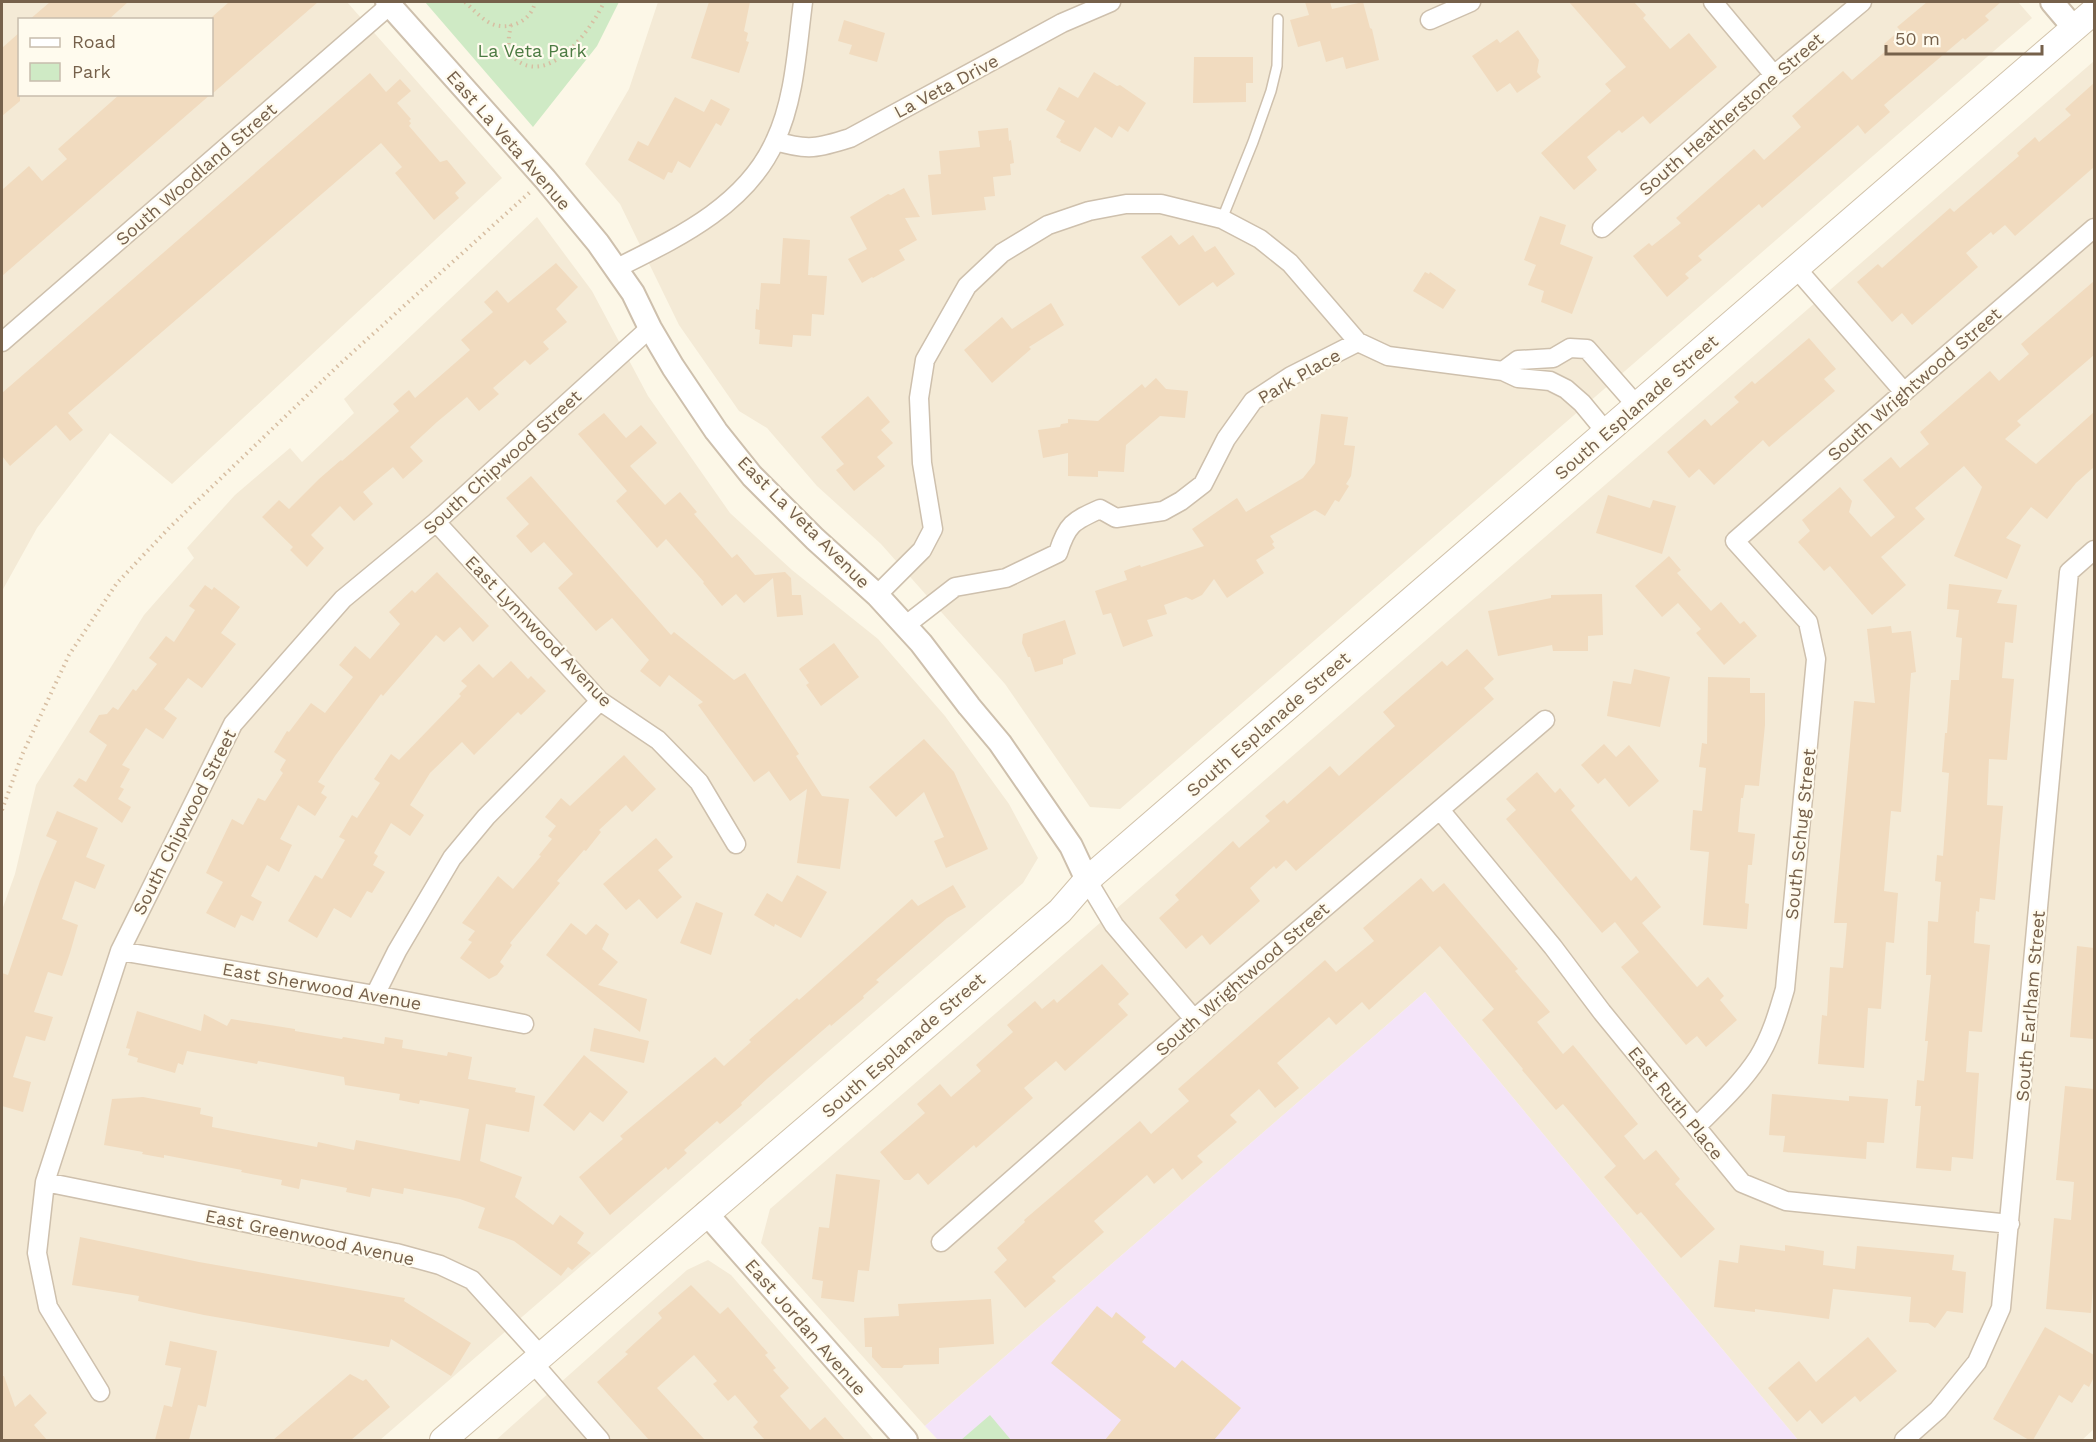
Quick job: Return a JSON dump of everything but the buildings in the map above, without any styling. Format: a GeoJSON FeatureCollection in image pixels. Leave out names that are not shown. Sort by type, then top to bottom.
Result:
{"type":"FeatureCollection","features":[{"type":"Feature","properties":{"kind":"main road","name":"South Esplanade Street"},"geometry":{"type":"LineString","coordinates":[[443,1440],[1060,911],[1087,880],[2094,11]]}},
{"type":"Feature","properties":{"kind":"street"},"geometry":{"type":"LineString","coordinates":[[617,268],[702,222],[738,193],[760,168],[776,141],[786,110],[794,72],[803,2]]}},
{"type":"Feature","properties":{"kind":"street","name":"La Veta Drive"},"geometry":{"type":"LineString","coordinates":[[776,141],[797,148],[813,148],[850,138],[1062,23],[1111,2]]}},
{"type":"Feature","properties":{"kind":"street"},"geometry":{"type":"LineString","coordinates":[[1430,20],[1471,2]]}},
{"type":"Feature","properties":{"kind":"street"},"geometry":{"type":"LineString","coordinates":[[1713,2],[1774,75]]}},
{"type":"Feature","properties":{"kind":"street","name":"South Heatherstone Street"},"geometry":{"type":"LineString","coordinates":[[1602,228],[1774,75],[1862,2]]}},
{"type":"Feature","properties":{"kind":"street"},"geometry":{"type":"LineString","coordinates":[[2052,2],[2074,28]]}},
{"type":"Feature","properties":{"kind":"street","name":"East La Veta Avenue"},"geometry":{"type":"LineString","coordinates":[[388,3],[598,243],[633,293],[673,367],[716,431],[752,476],[906,625],[1000,743],[1071,846],[1087,880],[1114,926],[1194,1019]]}},
{"type":"Feature","properties":{"kind":"street","name":"South Woodland Street"},"geometry":{"type":"LineString","coordinates":[[2,342],[388,3]]}},
{"type":"Feature","properties":{"kind":"street"},"geometry":{"type":"LineString","coordinates":[[877,595],[922,550],[933,529],[922,463],[919,398],[925,360],[967,286],[1002,253],[1048,225],[1089,211],[1126,204],[1161,204],[1222,219],[1260,238],[1290,263],[1358,342],[1388,356],[1503,370],[1518,378],[1555,369],[1570,348],[1587,349],[1636,406]]}},
{"type":"Feature","properties":{"kind":"street","name":"South Wrightwood Street"},"geometry":{"type":"LineString","coordinates":[[1735,541],[2094,228]]}},
{"type":"Feature","properties":{"kind":"street"},"geometry":{"type":"LineString","coordinates":[[1796,268],[1904,392]]}},
{"type":"Feature","properties":{"kind":"street","name":"South Chipwood Street"},"geometry":{"type":"LineString","coordinates":[[100,1392],[48,1307],[37,1253],[45,1182],[120,951],[233,723],[343,599],[436,522],[650,328]]}},
{"type":"Feature","properties":{"kind":"street","name":"Park Place"},"geometry":{"type":"LineString","coordinates":[[906,625],[955,587],[1006,578],[1058,553],[1065,532],[1078,518],[1100,509],[1116,518],[1163,511],[1181,501],[1203,483],[1226,439],[1253,401],[1291,376],[1358,342]]}},
{"type":"Feature","properties":{"kind":"street"},"geometry":{"type":"LineString","coordinates":[[1503,370],[1518,360],[1555,369],[1566,389],[1606,432]]}},
{"type":"Feature","properties":{"kind":"street","name":"East Lynnwood Avenue"},"geometry":{"type":"LineString","coordinates":[[436,522],[600,701],[658,740],[699,782],[736,844]]}},
{"type":"Feature","properties":{"kind":"street","name":"South Schug Street"},"geometry":{"type":"LineString","coordinates":[[1696,1127],[1731,1093],[1758,1057],[1775,1022],[1785,989],[1816,659],[1808,622],[1735,541]]}},
{"type":"Feature","properties":{"kind":"street","name":"South Earlham Street"},"geometry":{"type":"LineString","coordinates":[[1904,1440],[1938,1410],[1977,1362],[2001,1308],[2069,572],[2094,550]]}},
{"type":"Feature","properties":{"kind":"street"},"geometry":{"type":"LineString","coordinates":[[375,995],[397,951],[452,858],[486,817],[600,701]]}},
{"type":"Feature","properties":{"kind":"street","name":"South Wrightwood Street"},"geometry":{"type":"LineString","coordinates":[[941,1242],[1194,1019],[1545,720]]}},
{"type":"Feature","properties":{"kind":"street","name":"East Ruth Place"},"geometry":{"type":"LineString","coordinates":[[1440,810],[1553,946],[1602,1012],[1742,1183],[1786,1201],[2010,1224]]}},
{"type":"Feature","properties":{"kind":"street","name":"East Sherwood Avenue"},"geometry":{"type":"LineString","coordinates":[[120,951],[375,995],[524,1024]]}},
{"type":"Feature","properties":{"kind":"street","name":"East Greenwood Avenue"},"geometry":{"type":"LineString","coordinates":[[45,1182],[396,1253],[440,1265],[472,1280],[600,1440]]}},
{"type":"Feature","properties":{"kind":"street","name":"East Jordan Avenue"},"geometry":{"type":"LineString","coordinates":[[706,1214],[906,1440]]}},
{"type":"Feature","properties":{"kind":"lane"},"geometry":{"type":"LineString","coordinates":[[1222,219],[1271,90],[1277,66],[1278,19]]}},
{"type":"Feature","properties":{"kind":"path"},"geometry":{"type":"LineString","coordinates":[[465,2],[494,25],[511,25],[525,19],[533,10],[535,2]]}},
{"type":"Feature","properties":{"kind":"path"},"geometry":{"type":"LineString","coordinates":[[511,25],[508,42],[511,54],[523,64],[545,65],[566,53],[579,40],[604,2]]}},
{"type":"Feature","properties":{"kind":"path"},"geometry":{"type":"LineString","coordinates":[[2,810],[22,755],[69,655],[117,583],[170,527],[342,362],[544,179]]}},
{"type":"Feature","properties":{"kind":"shaded area"},"geometry":{"type":"Polygon","coordinates":[[[2,2],[347,2],[502,178],[172,484],[110,433],[37,528],[2,591],[2,2]]]}},
{"type":"Feature","properties":{"kind":"shaded area"},"geometry":{"type":"Polygon","coordinates":[[[658,2],[2018,2],[2032,18],[1120,809],[1090,807],[1005,684],[881,544],[817,486],[767,428],[739,411],[679,325],[620,204],[585,164],[629,89],[658,2]]]}},
{"type":"Feature","properties":{"kind":"shaded area"},"geometry":{"type":"Polygon","coordinates":[[[2094,61],[2094,1429],[2082,1440],[1798,1440],[1425,992],[925,1426],[761,1243],[770,1209],[2094,61]]]}},
{"type":"Feature","properties":{"kind":"shaded area"},"geometry":{"type":"Polygon","coordinates":[[[537,217],[592,291],[648,396],[730,513],[792,570],[878,639],[945,716],[1009,804],[1038,858],[1023,883],[380,1440],[2,1440],[2,910],[15,874],[36,785],[144,615],[194,558],[187,548],[235,495],[290,448],[302,462],[354,413],[344,399],[537,217]]]}},
{"type":"Feature","properties":{"kind":"shaded area"},"geometry":{"type":"Polygon","coordinates":[[[1425,992],[1798,1440],[938,1440],[925,1426],[1425,992]]]}},
{"type":"Feature","properties":{"kind":"shaded area"},"geometry":{"type":"Polygon","coordinates":[[[708,1260],[731,1275],[874,1440],[496,1440],[687,1270],[708,1260]]]}},
{"type":"Feature","properties":{"kind":"green space","name":"La Veta Park"},"geometry":{"type":"Polygon","coordinates":[[[425,2],[619,2],[597,46],[533,127],[425,2]]]}},
{"type":"Feature","properties":{"kind":"green space"},"geometry":{"type":"Polygon","coordinates":[[[990,1415],[1011,1440],[961,1440],[990,1415]]]}}]}
